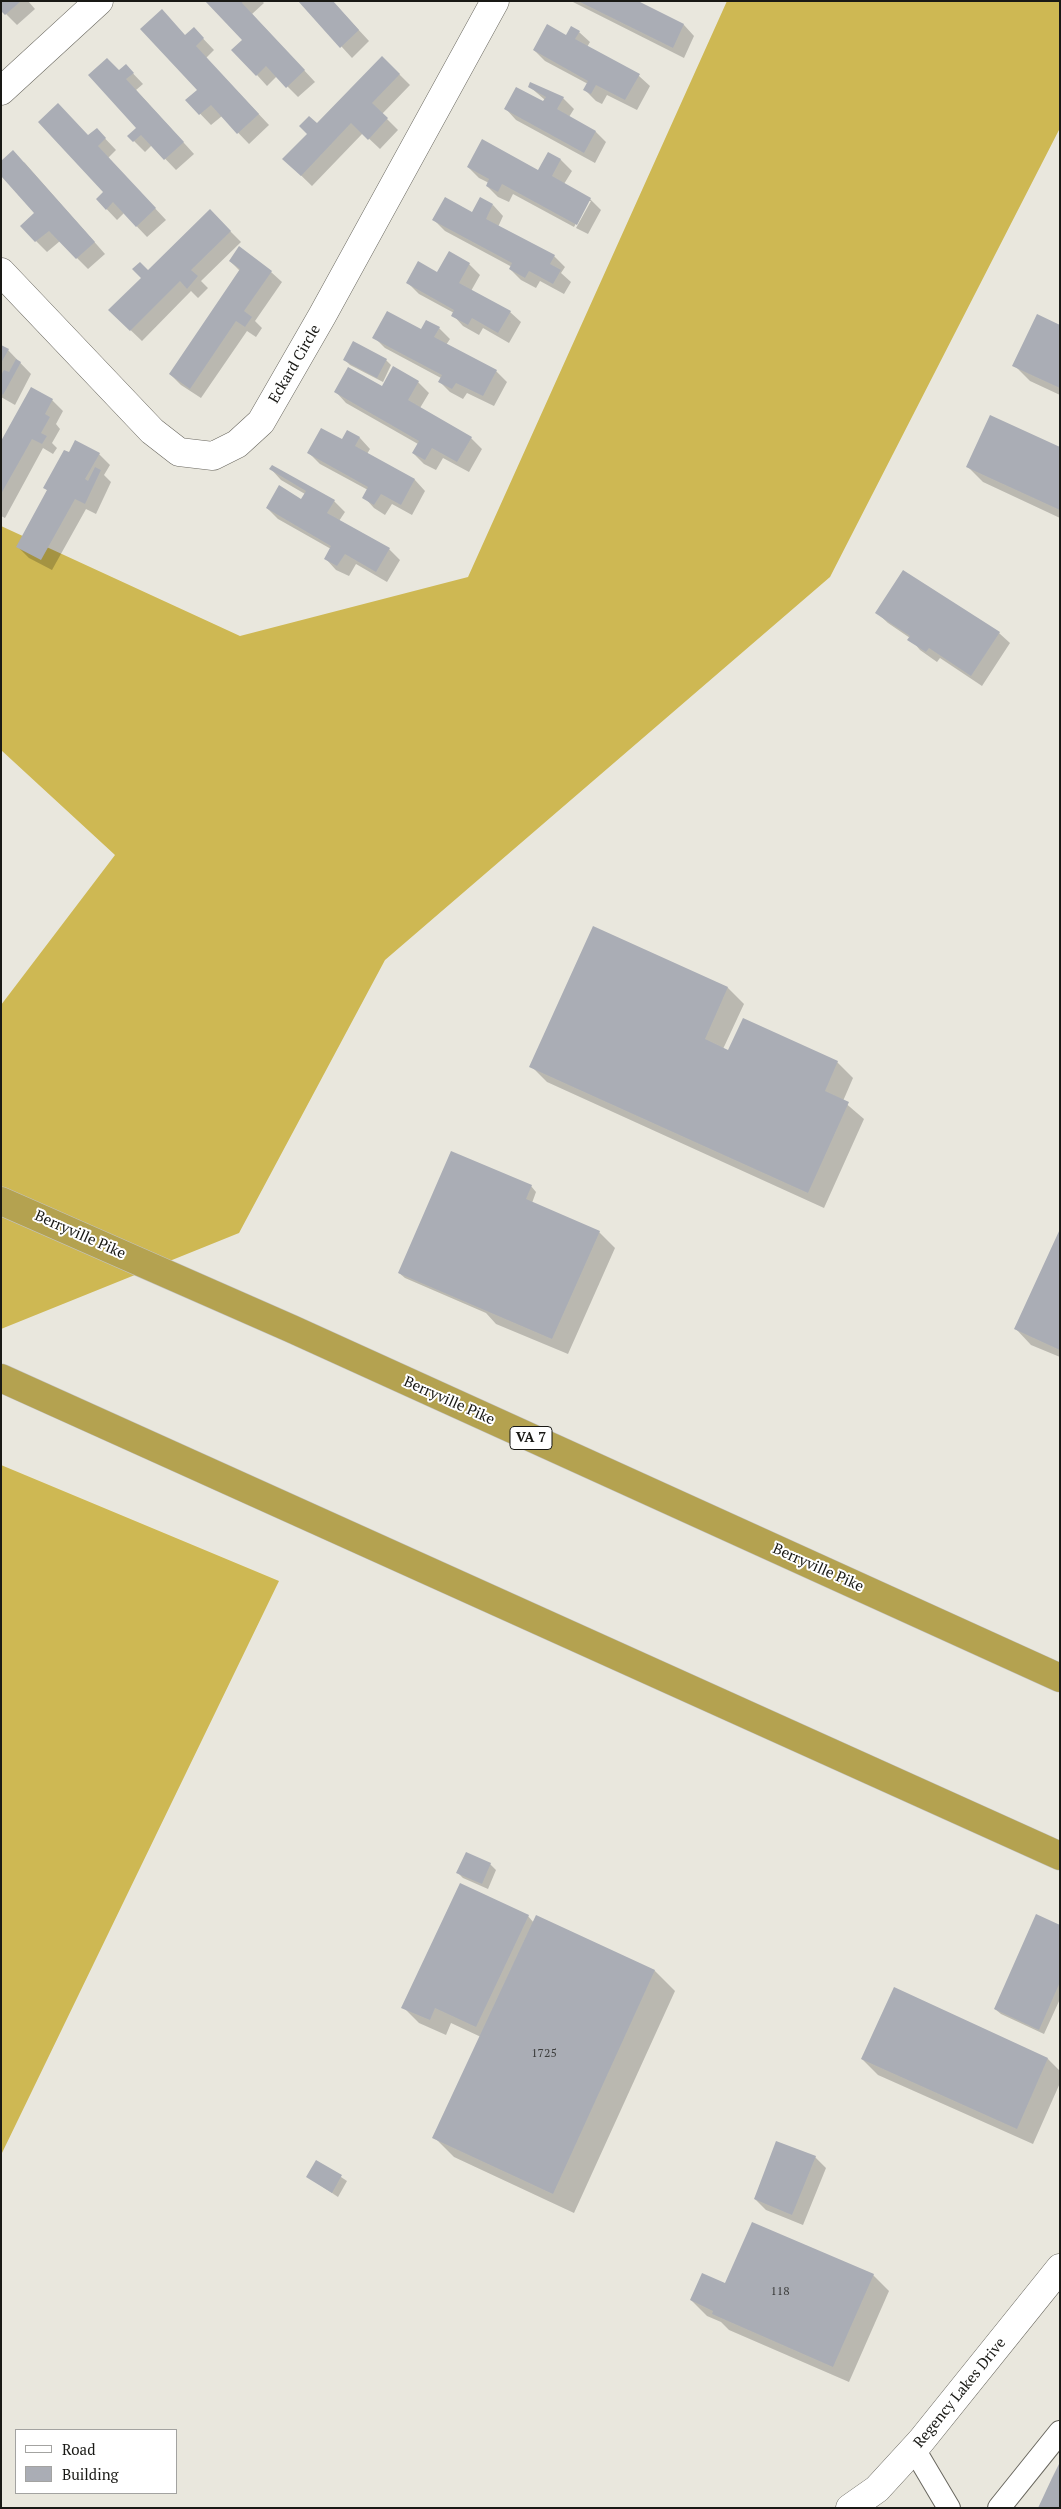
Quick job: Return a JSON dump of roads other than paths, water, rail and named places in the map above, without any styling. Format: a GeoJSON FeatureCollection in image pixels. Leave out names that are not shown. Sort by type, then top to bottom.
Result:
{"type":"FeatureCollection","features":[{"type":"Feature","properties":{"kind":"highway","name":"Berryville Pike"},"geometry":{"type":"LineString","coordinates":[[1,1200],[292,1329],[1060,1678]]}},
{"type":"Feature","properties":{"kind":"highway"},"geometry":{"type":"LineString","coordinates":[[1,1378],[1060,1856]]}},
{"type":"Feature","properties":{"kind":"street"},"geometry":{"type":"LineString","coordinates":[[1,91],[98,1]]}},
{"type":"Feature","properties":{"kind":"street","name":"Eckard Circle"},"geometry":{"type":"LineString","coordinates":[[1,272],[152,431],[180,452],[213,456],[237,444],[261,422],[266,414],[495,1]]}},
{"type":"Feature","properties":{"kind":"street","name":"Regency Lakes Drive"},"geometry":{"type":"LineString","coordinates":[[850,2508],[877,2489],[914,2449],[1058,2275]]}},
{"type":"Feature","properties":{"kind":"lane"},"geometry":{"type":"LineString","coordinates":[[999,2508],[1060,2432]]}},
{"type":"Feature","properties":{"kind":"lane"},"geometry":{"type":"LineString","coordinates":[[914,2449],[949,2508]]}}]}
